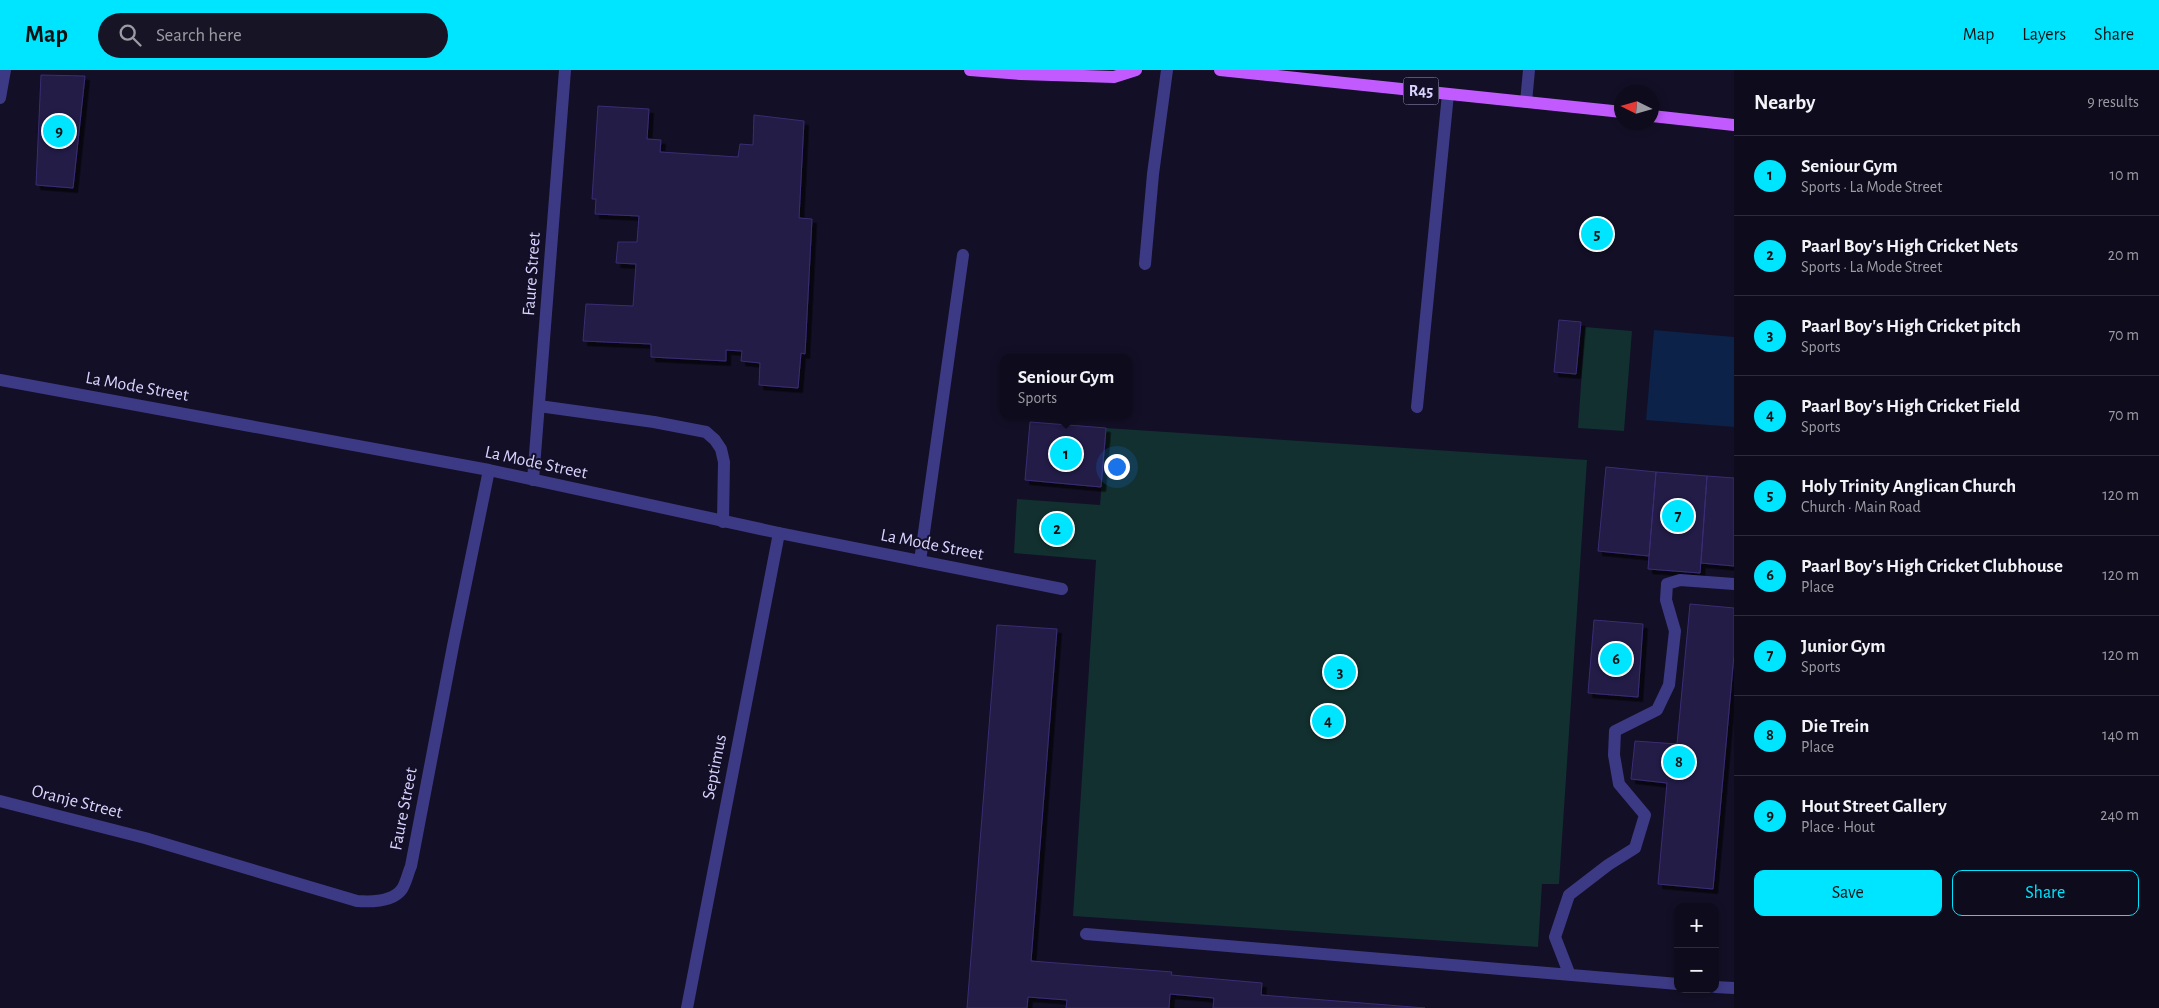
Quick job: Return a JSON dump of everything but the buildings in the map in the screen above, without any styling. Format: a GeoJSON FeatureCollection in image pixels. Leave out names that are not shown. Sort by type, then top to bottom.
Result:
{"type":"FeatureCollection","features":[{"type":"Feature","properties":{"kind":"main road"},"geometry":{"type":"LineString","coordinates":[[970,70],[1021,74],[1114,77],[1136,70]]}},
{"type":"Feature","properties":{"kind":"main road","name":"R45"},"geometry":{"type":"LineString","coordinates":[[1220,70],[1614,111]]}},
{"type":"Feature","properties":{"kind":"main road"},"geometry":{"type":"LineString","coordinates":[[1659,117],[1734,124]]}},
{"type":"Feature","properties":{"kind":"street"},"geometry":{"type":"LineString","coordinates":[[0,98],[5,70]]}},
{"type":"Feature","properties":{"kind":"street","name":"Faure Street"},"geometry":{"type":"LineString","coordinates":[[533,480],[565,70]]}},
{"type":"Feature","properties":{"kind":"street"},"geometry":{"type":"LineString","coordinates":[[1145,264],[1153,174],[1168,70]]}},
{"type":"Feature","properties":{"kind":"street"},"geometry":{"type":"LineString","coordinates":[[1526,102],[1529,70]]}},
{"type":"Feature","properties":{"kind":"street"},"geometry":{"type":"LineString","coordinates":[[1417,407],[1448,94]]}},
{"type":"Feature","properties":{"kind":"street"},"geometry":{"type":"LineString","coordinates":[[920,561],[963,255]]}},
{"type":"Feature","properties":{"kind":"street","name":"La Mode Street"},"geometry":{"type":"LineString","coordinates":[[0,380],[489,470],[723,522],[1062,589]]}},
{"type":"Feature","properties":{"kind":"street"},"geometry":{"type":"LineString","coordinates":[[539,406],[654,422],[706,432],[721,449],[724,462],[723,522]]}},
{"type":"Feature","properties":{"kind":"street","name":"Faure Street"},"geometry":{"type":"LineString","coordinates":[[145,838],[357,901],[373,902],[388,898],[402,890],[411,866],[489,470]]}},
{"type":"Feature","properties":{"kind":"street","name":"Septimus"},"geometry":{"type":"LineString","coordinates":[[686,1008],[779,533]]}},
{"type":"Feature","properties":{"kind":"street"},"geometry":{"type":"LineString","coordinates":[[1569,973],[1555,937],[1569,895],[1608,865],[1635,848],[1645,815],[1618,784],[1614,755],[1615,731],[1657,710],[1669,686],[1675,631],[1666,600],[1666,584],[1680,580],[1734,584]]}},
{"type":"Feature","properties":{"kind":"street","name":"Oranje Street"},"geometry":{"type":"LineString","coordinates":[[0,801],[145,838]]}},
{"type":"Feature","properties":{"kind":"street"},"geometry":{"type":"LineString","coordinates":[[1086,934],[1569,973],[1674,984]]}},
{"type":"Feature","properties":{"kind":"street"},"geometry":{"type":"LineString","coordinates":[[1719,987],[1734,988]]}},
{"type":"Feature","properties":{"kind":"green space"},"geometry":{"type":"Polygon","coordinates":[[[1585,327],[1632,331],[1624,431],[1578,428],[1585,327]]]}},
{"type":"Feature","properties":{"kind":"green space"},"geometry":{"type":"Polygon","coordinates":[[[1106,428],[1587,460],[1559,884],[1542,884],[1538,947],[1073,916],[1096,560],[1014,553],[1017,499],[1100,505],[1106,428]]]}},
{"type":"Feature","properties":{"kind":"water"},"geometry":{"type":"Polygon","coordinates":[[[1654,330],[1734,337],[1734,427],[1646,420],[1654,330]]]}},
{"type":"Feature","properties":{"kind":"place","name":"Hout Street Gallery"},"geometry":{"type":"Point","coordinates":[59,131]}},
{"type":"Feature","properties":{"kind":"place","name":"Holy Trinity Anglican Church"},"geometry":{"type":"Point","coordinates":[1597,234]}},
{"type":"Feature","properties":{"kind":"place","name":"Seniour Gym"},"geometry":{"type":"Point","coordinates":[1066,454]}},
{"type":"Feature","properties":{"kind":"place","name":"Junior Gym"},"geometry":{"type":"Point","coordinates":[1678,516]}},
{"type":"Feature","properties":{"kind":"place","name":"Paarl Boy's High Cricket Nets"},"geometry":{"type":"Point","coordinates":[1057,529]}},
{"type":"Feature","properties":{"kind":"place","name":"Paarl Boy's High Cricket Clubhouse"},"geometry":{"type":"Point","coordinates":[1616,659]}},
{"type":"Feature","properties":{"kind":"place","name":"Paarl Boy's High Cricket pitch"},"geometry":{"type":"Point","coordinates":[1340,672]}},
{"type":"Feature","properties":{"kind":"place","name":"Paarl Boy's High Cricket Field"},"geometry":{"type":"Point","coordinates":[1328,721]}},
{"type":"Feature","properties":{"kind":"place","name":"Die Trein"},"geometry":{"type":"Point","coordinates":[1679,762]}}]}
